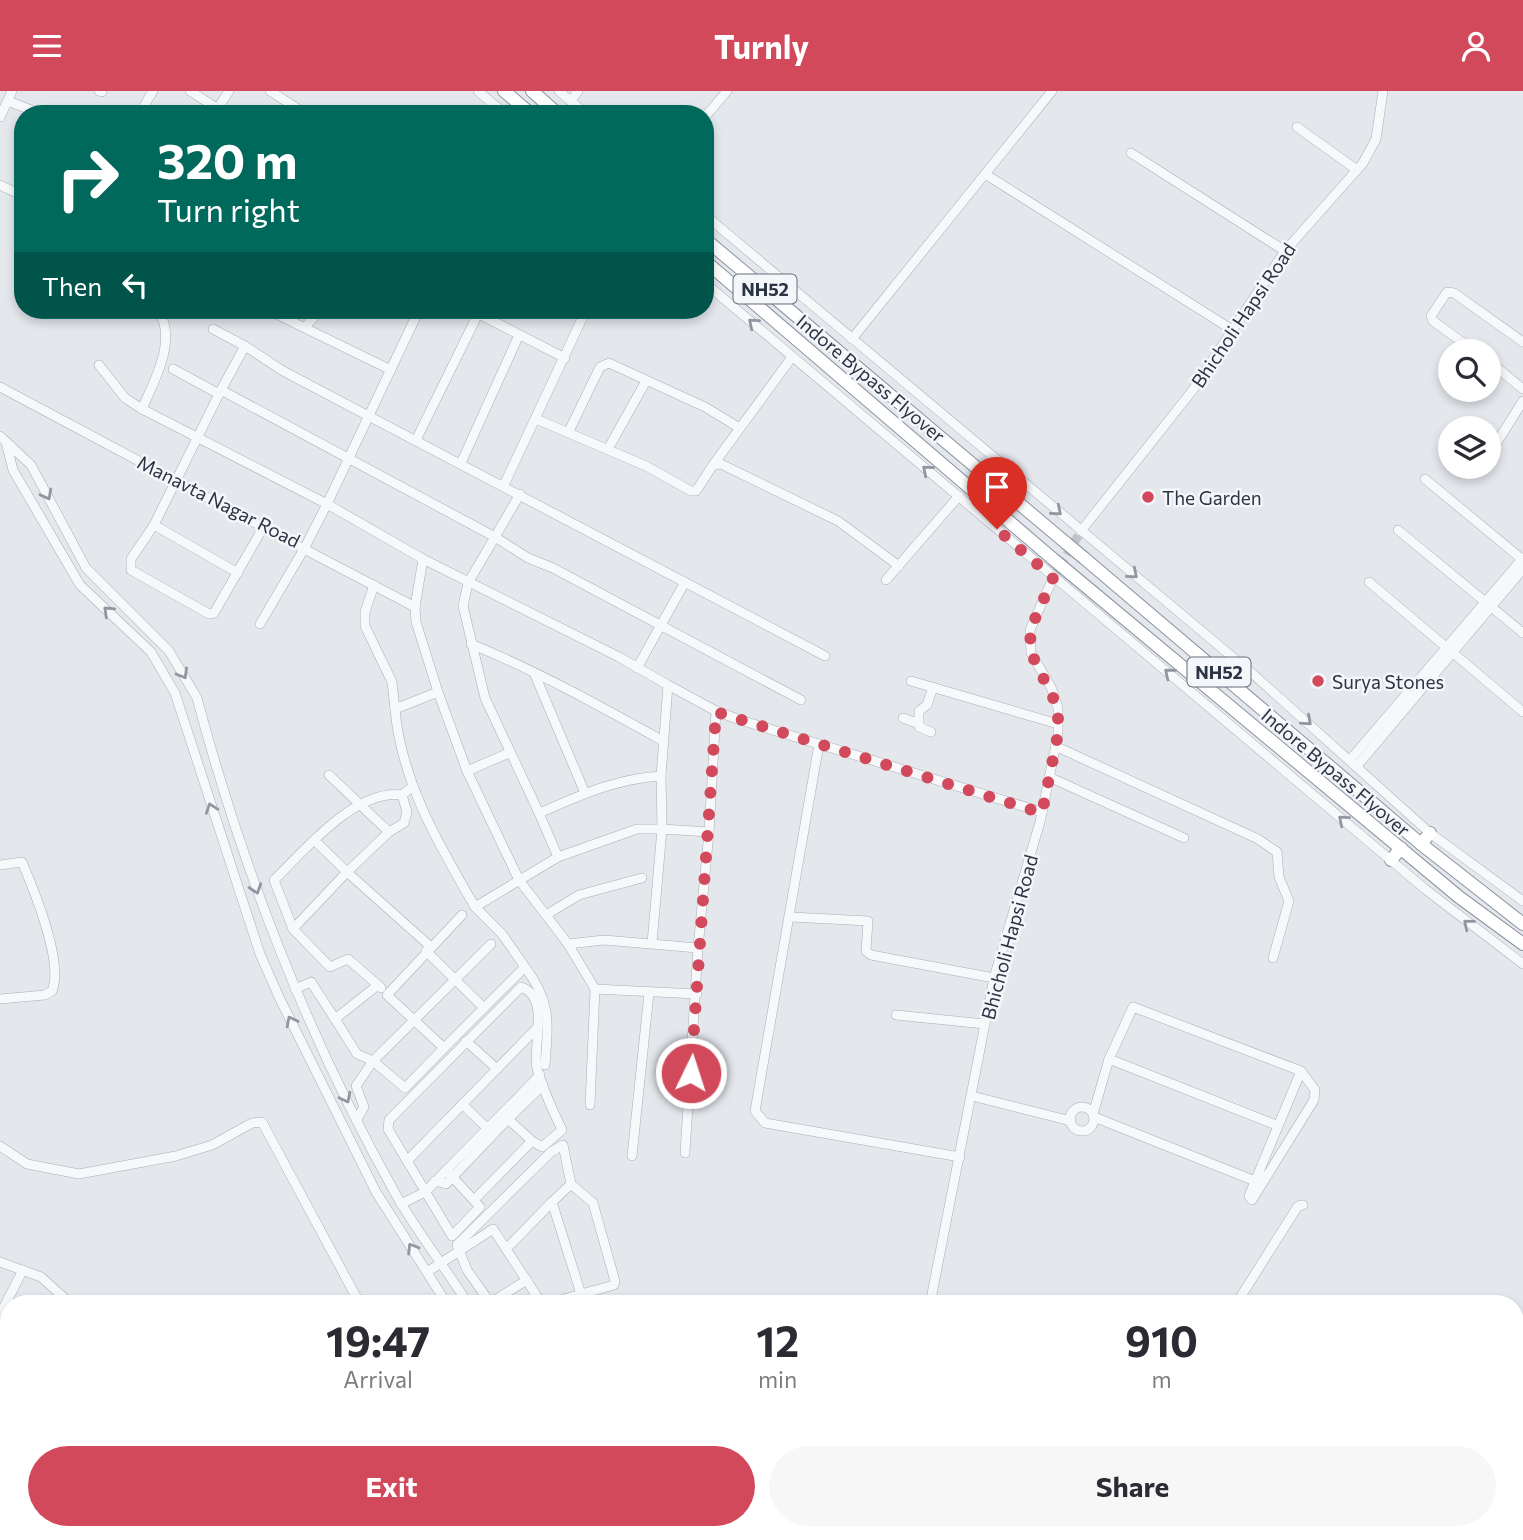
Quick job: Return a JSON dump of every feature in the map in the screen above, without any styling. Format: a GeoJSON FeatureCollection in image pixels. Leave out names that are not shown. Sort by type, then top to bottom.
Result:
{"type":"FeatureCollection","features":[{"type":"Feature","properties":{"kind":"highway"},"geometry":{"type":"LineString","coordinates":[[504,91],[520,105]]}},
{"type":"Feature","properties":{"kind":"highway"},"geometry":{"type":"LineString","coordinates":[[532,91],[548,105]]}},
{"type":"Feature","properties":{"kind":"highway","name":"Indore Bypass Flyover"},"geometry":{"type":"LineString","coordinates":[[714,246],[1421,845]]}},
{"type":"Feature","properties":{"kind":"highway","name":"Indore Bypass Flyover"},"geometry":{"type":"LineString","coordinates":[[714,269],[1071,574],[1405,851]]}},
{"type":"Feature","properties":{"kind":"highway"},"geometry":{"type":"LineString","coordinates":[[1421,845],[1430,833]]}},
{"type":"Feature","properties":{"kind":"highway","name":"NH52"},"geometry":{"type":"LineString","coordinates":[[1421,845],[1523,924]]}},
{"type":"Feature","properties":{"kind":"highway"},"geometry":{"type":"LineString","coordinates":[[1391,860],[1405,851]]}},
{"type":"Feature","properties":{"kind":"highway","name":"NH52"},"geometry":{"type":"LineString","coordinates":[[1405,851],[1523,944]]}},
{"type":"Feature","properties":{"kind":"street"},"geometry":{"type":"LineString","coordinates":[[0,117],[12,91]]}},
{"type":"Feature","properties":{"kind":"street"},"geometry":{"type":"LineString","coordinates":[[190,91],[212,105]]}},
{"type":"Feature","properties":{"kind":"street"},"geometry":{"type":"LineString","coordinates":[[270,91],[292,105]]}},
{"type":"Feature","properties":{"kind":"street"},"geometry":{"type":"LineString","coordinates":[[478,91],[494,105]]}},
{"type":"Feature","properties":{"kind":"street"},"geometry":{"type":"LineString","coordinates":[[559,91],[576,105]]}},
{"type":"Feature","properties":{"kind":"street"},"geometry":{"type":"LineString","coordinates":[[571,101],[578,91]]}},
{"type":"Feature","properties":{"kind":"street"},"geometry":{"type":"LineString","coordinates":[[714,106],[727,91]]}},
{"type":"Feature","properties":{"kind":"street"},"geometry":{"type":"LineString","coordinates":[[852,339],[1052,91]]}},
{"type":"Feature","properties":{"kind":"street","name":"Bhicholi Hapsi Road"},"geometry":{"type":"LineString","coordinates":[[1081,531],[1192,391],[1285,251],[1357,170],[1376,139],[1383,91]]}},
{"type":"Feature","properties":{"kind":"street"},"geometry":{"type":"LineString","coordinates":[[8,101],[18,105]]}},
{"type":"Feature","properties":{"kind":"street"},"geometry":{"type":"LineString","coordinates":[[1297,127],[1357,170]]}},
{"type":"Feature","properties":{"kind":"street"},"geometry":{"type":"LineString","coordinates":[[1131,153],[1285,251]]}},
{"type":"Feature","properties":{"kind":"street"},"geometry":{"type":"LineString","coordinates":[[985,174],[1231,329]]}},
{"type":"Feature","properties":{"kind":"street"},"geometry":{"type":"LineString","coordinates":[[714,223],[1254,675],[1430,833],[1523,901]]}},
{"type":"Feature","properties":{"kind":"street"},"geometry":{"type":"LineString","coordinates":[[714,291],[1477,932],[1523,964]]}},
{"type":"Feature","properties":{"kind":"street"},"geometry":{"type":"LineString","coordinates":[[1458,339],[1433,321],[1431,316],[1447,292],[1454,293],[1523,341]]}},
{"type":"Feature","properties":{"kind":"street"},"geometry":{"type":"LineString","coordinates":[[142,409],[160,368],[166,338],[161,319]]}},
{"type":"Feature","properties":{"kind":"street"},"geometry":{"type":"LineString","coordinates":[[288,319],[391,369]]}},
{"type":"Feature","properties":{"kind":"street"},"geometry":{"type":"LineString","coordinates":[[305,327],[312,319]]}},
{"type":"Feature","properties":{"kind":"street","name":"Manavta Nagar Road"},"geometry":{"type":"LineString","coordinates":[[0,387],[304,549],[415,319]]}},
{"type":"Feature","properties":{"kind":"street"},"geometry":{"type":"LineString","coordinates":[[416,440],[470,319]]}},
{"type":"Feature","properties":{"kind":"street"},"geometry":{"type":"LineString","coordinates":[[489,319],[565,358]]}},
{"type":"Feature","properties":{"kind":"street"},"geometry":{"type":"LineString","coordinates":[[504,485],[565,358],[580,319]]}},
{"type":"Feature","properties":{"kind":"street"},"geometry":{"type":"LineString","coordinates":[[213,328],[284,371],[825,656]]}},
{"type":"Feature","properties":{"kind":"street"},"geometry":{"type":"LineString","coordinates":[[461,463],[519,335]]}},
{"type":"Feature","properties":{"kind":"street"},"geometry":{"type":"LineString","coordinates":[[245,346],[154,525],[131,559],[131,570],[209,614],[218,610],[264,526]]}},
{"type":"Feature","properties":{"kind":"street"},"geometry":{"type":"LineString","coordinates":[[536,419],[569,431],[691,491],[696,491],[738,427],[792,357]]}},
{"type":"Feature","properties":{"kind":"street"},"geometry":{"type":"LineString","coordinates":[[569,431],[604,363],[705,407],[738,427]]}},
{"type":"Feature","properties":{"kind":"street"},"geometry":{"type":"LineString","coordinates":[[99,365],[125,398],[142,409],[327,504],[423,559],[637,668],[716,712],[1042,813]]}},
{"type":"Feature","properties":{"kind":"street"},"geometry":{"type":"LineString","coordinates":[[173,369],[349,457],[528,558],[663,624],[801,700]]}},
{"type":"Feature","properties":{"kind":"street"},"geometry":{"type":"LineString","coordinates":[[1501,372],[1523,389]]}},
{"type":"Feature","properties":{"kind":"street"},"geometry":{"type":"LineString","coordinates":[[608,449],[646,381]]}},
{"type":"Feature","properties":{"kind":"street"},"geometry":{"type":"LineString","coordinates":[[1501,436],[1523,401]]}},
{"type":"Feature","properties":{"kind":"street"},"geometry":{"type":"LineString","coordinates":[[3,439],[31,465],[86,568],[169,651],[192,689],[266,922],[295,989],[357,1119],[401,1203],[462,1295]]}},
{"type":"Feature","properties":{"kind":"street"},"geometry":{"type":"LineString","coordinates":[[3,439],[13,471],[80,585],[151,652],[165,673],[175,693],[260,954],[279,997],[376,1192],[441,1295]]}},
{"type":"Feature","properties":{"kind":"street"},"geometry":{"type":"LineString","coordinates":[[713,465],[721,464],[838,521],[899,566]]}},
{"type":"Feature","properties":{"kind":"street"},"geometry":{"type":"LineString","coordinates":[[1354,763],[1523,561],[1426,479]]}},
{"type":"Feature","properties":{"kind":"street"},"geometry":{"type":"LineString","coordinates":[[520,493],[468,583],[463,606],[485,698],[558,857]]}},
{"type":"Feature","properties":{"kind":"street"},"geometry":{"type":"LineString","coordinates":[[886,580],[959,496]]}},
{"type":"Feature","properties":{"kind":"street"},"geometry":{"type":"LineString","coordinates":[[154,525],[238,573]]}},
{"type":"Feature","properties":{"kind":"street"},"geometry":{"type":"LineString","coordinates":[[1398,530],[1523,633]]}},
{"type":"Feature","properties":{"kind":"street"},"geometry":{"type":"LineString","coordinates":[[260,624],[304,549],[415,607]]}},
{"type":"Feature","properties":{"kind":"street"},"geometry":{"type":"LineString","coordinates":[[423,559],[415,607],[419,635],[467,771],[519,880],[568,944],[595,989],[590,1105]]}},
{"type":"Feature","properties":{"kind":"street","name":"Bhicholi Hapsi Road"},"geometry":{"type":"LineString","coordinates":[[932,1295],[994,978],[1042,813],[1055,746],[1058,708],[1051,687],[1031,653],[1030,630],[1053,578]]}},
{"type":"Feature","properties":{"kind":"street"},"geometry":{"type":"LineString","coordinates":[[637,668],[685,582]]}},
{"type":"Feature","properties":{"kind":"street"},"geometry":{"type":"LineString","coordinates":[[1369,582],[1523,712]]}},
{"type":"Feature","properties":{"kind":"street"},"geometry":{"type":"LineString","coordinates":[[374,585],[365,612],[365,626],[392,682],[397,736],[413,786],[436,840],[475,907],[502,934],[546,1001],[548,1025],[545,1066]]}},
{"type":"Feature","properties":{"kind":"street"},"geometry":{"type":"LineString","coordinates":[[471,643],[535,675],[558,683],[663,741]]}},
{"type":"Feature","properties":{"kind":"street"},"geometry":{"type":"LineString","coordinates":[[535,675],[585,793]]}},
{"type":"Feature","properties":{"kind":"street"},"geometry":{"type":"LineString","coordinates":[[911,681],[1058,724]]}},
{"type":"Feature","properties":{"kind":"street"},"geometry":{"type":"LineString","coordinates":[[652,943],[662,829],[661,776],[668,685]]}},
{"type":"Feature","properties":{"kind":"street"},"geometry":{"type":"LineString","coordinates":[[919,724],[919,711],[927,705],[933,687]]}},
{"type":"Feature","properties":{"kind":"street"},"geometry":{"type":"LineString","coordinates":[[395,709],[438,692]]}},
{"type":"Feature","properties":{"kind":"street"},"geometry":{"type":"LineString","coordinates":[[685,1153],[716,712]]}},
{"type":"Feature","properties":{"kind":"street"},"geometry":{"type":"LineString","coordinates":[[903,718],[931,732]]}},
{"type":"Feature","properties":{"kind":"street"},"geometry":{"type":"LineString","coordinates":[[819,744],[791,917],[755,1111],[765,1123],[960,1157]]}},
{"type":"Feature","properties":{"kind":"street"},"geometry":{"type":"LineString","coordinates":[[1055,746],[1258,839],[1277,852],[1279,877],[1289,901],[1273,958]]}},
{"type":"Feature","properties":{"kind":"street"},"geometry":{"type":"LineString","coordinates":[[467,771],[509,753]]}},
{"type":"Feature","properties":{"kind":"street"},"geometry":{"type":"LineString","coordinates":[[329,775],[388,832]]}},
{"type":"Feature","properties":{"kind":"street"},"geometry":{"type":"LineString","coordinates":[[539,813],[626,778],[661,776]]}},
{"type":"Feature","properties":{"kind":"street"},"geometry":{"type":"LineString","coordinates":[[1049,777],[1184,838]]}},
{"type":"Feature","properties":{"kind":"street"},"geometry":{"type":"LineString","coordinates":[[413,786],[402,795],[394,794],[357,804],[275,880],[293,929],[330,967],[348,959],[444,1048]]}},
{"type":"Feature","properties":{"kind":"street"},"geometry":{"type":"LineString","coordinates":[[293,929],[388,832],[404,823],[407,811],[402,795]]}},
{"type":"Feature","properties":{"kind":"street"},"geometry":{"type":"LineString","coordinates":[[475,907],[558,857],[637,829],[709,832]]}},
{"type":"Feature","properties":{"kind":"street"},"geometry":{"type":"LineString","coordinates":[[315,841],[428,949],[484,1008]]}},
{"type":"Feature","properties":{"kind":"street"},"geometry":{"type":"LineString","coordinates":[[0,866],[22,862],[55,967],[52,991],[45,995],[0,999]]}},
{"type":"Feature","properties":{"kind":"street"},"geometry":{"type":"LineString","coordinates":[[546,915],[579,895],[642,878]]}},
{"type":"Feature","properties":{"kind":"street"},"geometry":{"type":"LineString","coordinates":[[387,995],[463,915]]}},
{"type":"Feature","properties":{"kind":"street"},"geometry":{"type":"LineString","coordinates":[[791,917],[868,921],[866,951],[871,955],[994,978]]}},
{"type":"Feature","properties":{"kind":"street"},"geometry":{"type":"LineString","coordinates":[[568,944],[604,940],[698,948]]}},
{"type":"Feature","properties":{"kind":"street"},"geometry":{"type":"LineString","coordinates":[[357,1119],[364,1107],[356,1086],[373,1061],[491,944]]}},
{"type":"Feature","properties":{"kind":"street"},"geometry":{"type":"LineString","coordinates":[[295,989],[311,982],[357,1054],[373,1061],[404,1088],[525,967]]}},
{"type":"Feature","properties":{"kind":"street"},"geometry":{"type":"LineString","coordinates":[[335,1019],[378,985]]}},
{"type":"Feature","properties":{"kind":"street"},"geometry":{"type":"LineString","coordinates":[[449,1174],[475,1199],[479,1210],[452,1236],[388,1129],[388,1120],[521,987],[529,991],[536,1006],[540,1075],[562,1130],[542,1147],[508,1119]]}},
{"type":"Feature","properties":{"kind":"street"},"geometry":{"type":"LineString","coordinates":[[595,989],[696,994]]}},
{"type":"Feature","properties":{"kind":"street"},"geometry":{"type":"LineString","coordinates":[[632,1156],[649,993]]}},
{"type":"Feature","properties":{"kind":"street"},"geometry":{"type":"LineString","coordinates":[[1255,1181],[1093,1115],[1084,1108],[1077,1109],[1071,1121],[1074,1128],[1084,1131],[1091,1128],[1093,1115],[1109,1059],[1129,1010],[1138,1007],[1301,1071],[1315,1090],[1314,1100],[1252,1200],[1249,1196],[1255,1181],[1276,1125],[1301,1071]]}},
{"type":"Feature","properties":{"kind":"street"},"geometry":{"type":"LineString","coordinates":[[896,1014],[985,1024]]}},
{"type":"Feature","properties":{"kind":"street"},"geometry":{"type":"LineString","coordinates":[[407,1161],[538,1027]]}},
{"type":"Feature","properties":{"kind":"street"},"geometry":{"type":"LineString","coordinates":[[466,1041],[496,1069]]}},
{"type":"Feature","properties":{"kind":"street"},"geometry":{"type":"LineString","coordinates":[[1109,1059],[1276,1125]]}},
{"type":"Feature","properties":{"kind":"street"},"geometry":{"type":"LineString","coordinates":[[449,1174],[487,1128],[540,1075]]}},
{"type":"Feature","properties":{"kind":"street"},"geometry":{"type":"LineString","coordinates":[[401,1203],[425,1192],[435,1181],[449,1174],[543,1085]]}},
{"type":"Feature","properties":{"kind":"street"},"geometry":{"type":"LineString","coordinates":[[972,1096],[1071,1121]]}},
{"type":"Feature","properties":{"kind":"street"},"geometry":{"type":"LineString","coordinates":[[462,1104],[487,1128]]}},
{"type":"Feature","properties":{"kind":"street"},"geometry":{"type":"LineString","coordinates":[[0,1146],[27,1164],[79,1174],[176,1156],[212,1145],[252,1122],[262,1122],[355,1295]]}},
{"type":"Feature","properties":{"kind":"street"},"geometry":{"type":"LineString","coordinates":[[475,1199],[532,1141]]}},
{"type":"Feature","properties":{"kind":"street"},"geometry":{"type":"LineString","coordinates":[[485,1295],[467,1270],[457,1245],[558,1146],[565,1146],[571,1184],[593,1203],[615,1281],[614,1285],[577,1295]]}},
{"type":"Feature","properties":{"kind":"street"},"geometry":{"type":"LineString","coordinates":[[507,1248],[571,1184]]}},
{"type":"Feature","properties":{"kind":"street"},"geometry":{"type":"LineString","coordinates":[[552,1202],[581,1294]]}},
{"type":"Feature","properties":{"kind":"street"},"geometry":{"type":"LineString","coordinates":[[1241,1295],[1284,1225],[1298,1206],[1303,1205]]}},
{"type":"Feature","properties":{"kind":"street"},"geometry":{"type":"LineString","coordinates":[[427,1272],[492,1229],[538,1295]]}},
{"type":"Feature","properties":{"kind":"street"},"geometry":{"type":"LineString","coordinates":[[0,1262],[41,1277],[61,1295]]}},
{"type":"Feature","properties":{"kind":"street"},"geometry":{"type":"LineString","coordinates":[[10,1295],[23,1271]]}},
{"type":"Feature","properties":{"kind":"street"},"geometry":{"type":"LineString","coordinates":[[504,1295],[527,1280]]}},
{"type":"Feature","properties":{"kind":"tunnel"},"geometry":{"type":"LineString","coordinates":[[1053,578],[1081,531]]}},
{"type":"Feature","properties":{"kind":"place","name":"The Garden"},"geometry":{"type":"Point","coordinates":[1148,497]}},
{"type":"Feature","properties":{"kind":"place","name":"Surya Stones"},"geometry":{"type":"Point","coordinates":[1318,681]}},
{"type":"Feature","properties":{"kind":"route"},"geometry":{"type":"LineString","coordinates":[[691,1073],[716,712],[1042,813],[1058,734],[1058,708],[1051,687],[1031,653],[1030,630],[1053,578],[997,529]]}}]}
